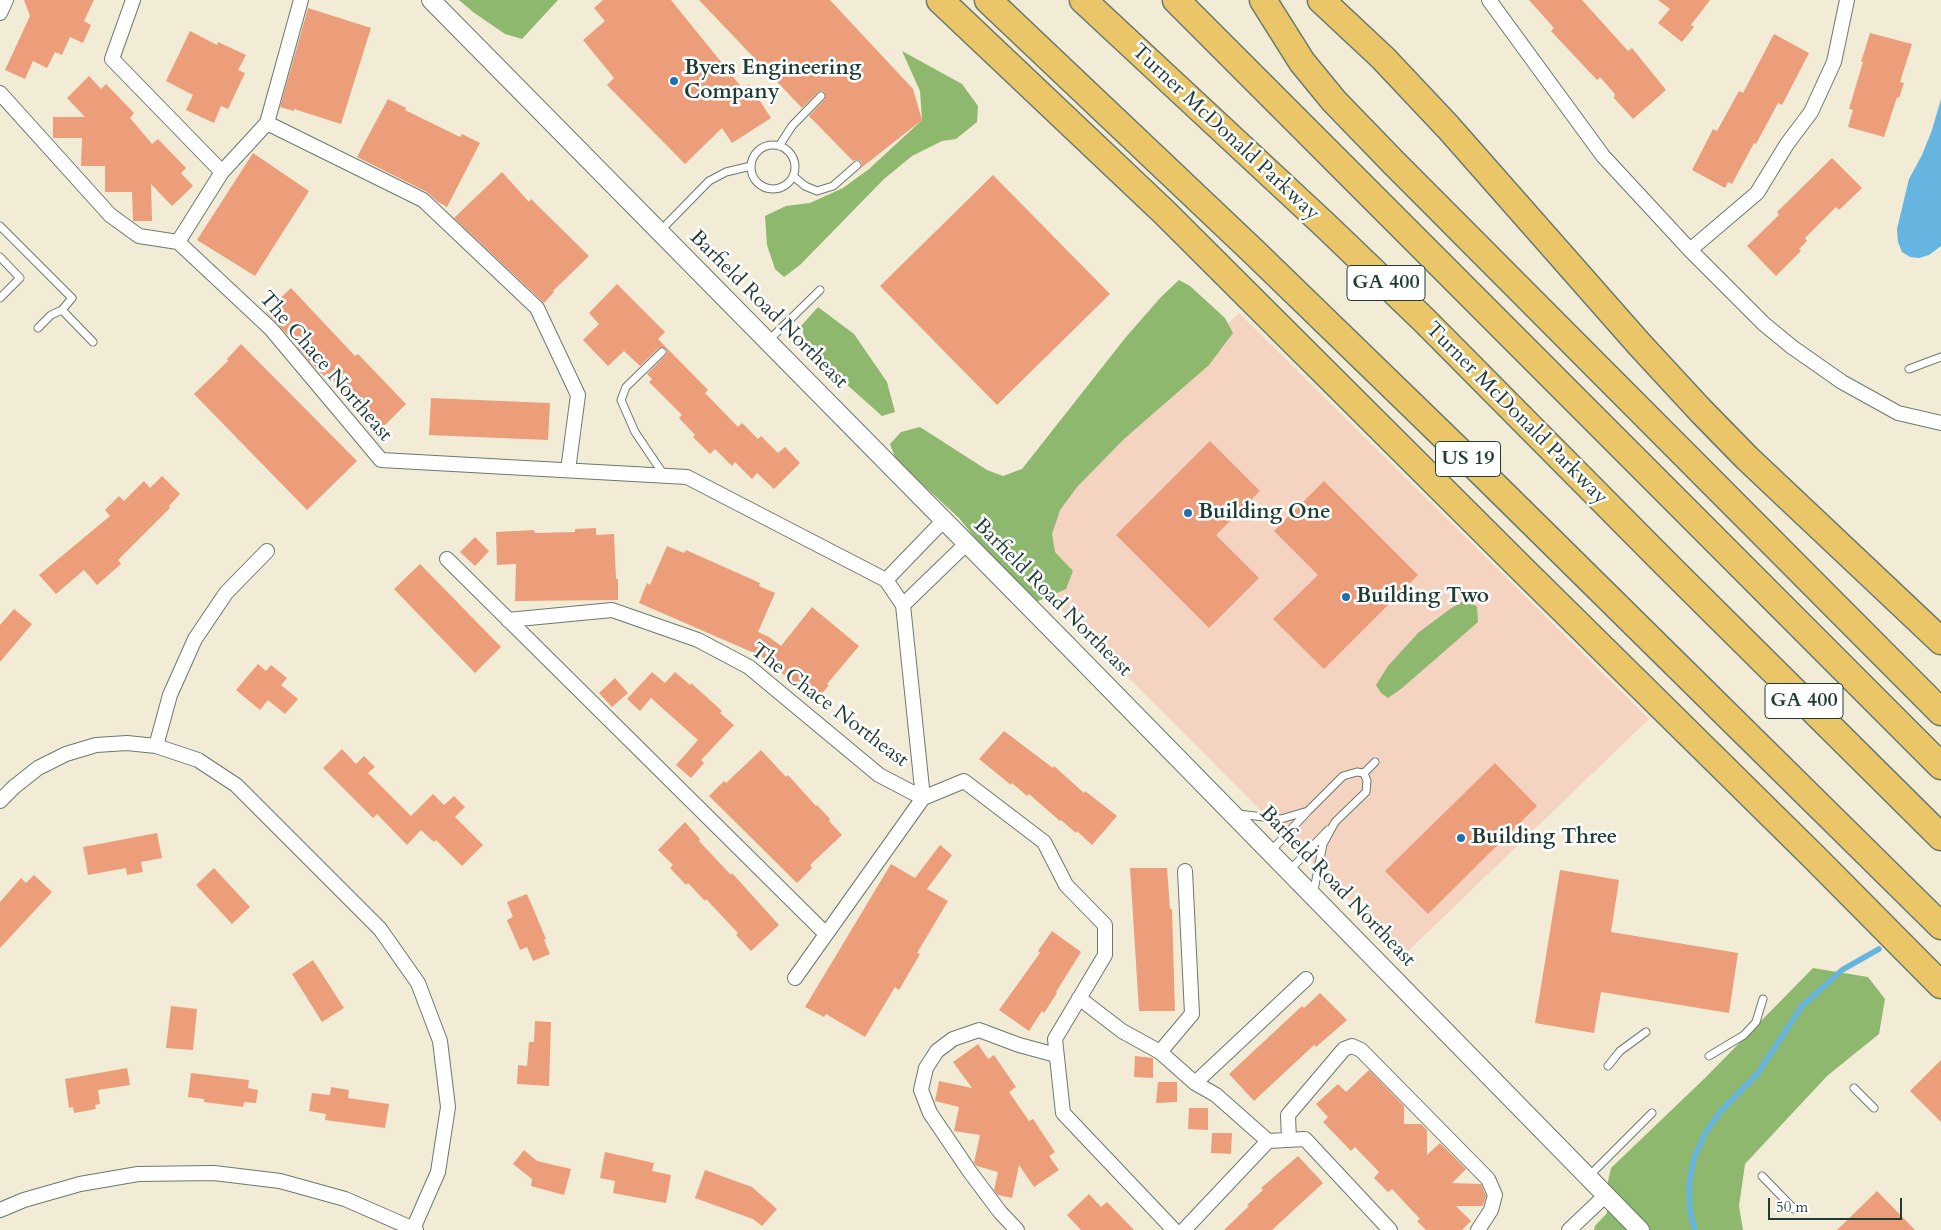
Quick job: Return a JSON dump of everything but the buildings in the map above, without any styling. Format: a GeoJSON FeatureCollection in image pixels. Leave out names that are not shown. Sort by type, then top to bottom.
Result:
{"type":"FeatureCollection","features":[{"type":"Feature","properties":{"kind":"highway"},"geometry":{"type":"LineString","coordinates":[[940,0],[1164,212],[1815,858],[1941,986]]}},
{"type":"Feature","properties":{"kind":"highway","name":"US 19"},"geometry":{"type":"LineString","coordinates":[[988,0],[1247,245],[1491,481],[1941,926]]}},
{"type":"Feature","properties":{"kind":"highway"},"geometry":{"type":"LineString","coordinates":[[1176,0],[1941,766]]}},
{"type":"Feature","properties":{"kind":"highway"},"geometry":{"type":"LineString","coordinates":[[1263,0],[1302,62],[1334,101],[1394,164],[1941,712]]}},
{"type":"Feature","properties":{"kind":"highway"},"geometry":{"type":"LineString","coordinates":[[1322,0],[1383,58],[1454,134],[1640,345],[1701,411],[1747,458],[1941,641]]}},
{"type":"Feature","properties":{"kind":"highway","name":"Turner McDonald Parkway"},"geometry":{"type":"LineString","coordinates":[[1086,4],[1326,226],[1425,321],[1941,837]]}},
{"type":"Feature","properties":{"kind":"street"},"geometry":{"type":"LineString","coordinates":[[0,13],[6,0]]}},
{"type":"Feature","properties":{"kind":"street"},"geometry":{"type":"LineString","coordinates":[[133,0],[112,59],[222,172]]}},
{"type":"Feature","properties":{"kind":"street"},"geometry":{"type":"LineString","coordinates":[[0,93],[110,215],[139,236],[178,242],[222,172],[267,123],[301,0]]}},
{"type":"Feature","properties":{"kind":"street","name":"Barfield Road Northeast"},"geometry":{"type":"LineString","coordinates":[[431,0],[1640,1230]]}},
{"type":"Feature","properties":{"kind":"street"},"geometry":{"type":"LineString","coordinates":[[1489,0],[1602,156],[1690,250],[1764,324],[1792,347],[1835,377],[1898,413],[1941,423]]}},
{"type":"Feature","properties":{"kind":"street"},"geometry":{"type":"LineString","coordinates":[[1690,250],[1756,193],[1786,144],[1811,112],[1834,62],[1847,0]]}},
{"type":"Feature","properties":{"kind":"street"},"geometry":{"type":"LineString","coordinates":[[267,123],[423,200],[537,308],[578,395],[568,470]]}},
{"type":"Feature","properties":{"kind":"street","name":"The Chace Northeast"},"geometry":{"type":"LineString","coordinates":[[178,242],[271,329],[381,460],[687,477],[886,580],[903,605],[923,798]]}},
{"type":"Feature","properties":{"kind":"street"},"geometry":{"type":"LineString","coordinates":[[886,580],[944,520]]}},
{"type":"Feature","properties":{"kind":"street"},"geometry":{"type":"LineString","coordinates":[[903,605],[966,544]]}},
{"type":"Feature","properties":{"kind":"street"},"geometry":{"type":"LineString","coordinates":[[156,746],[170,695],[195,639],[226,593],[267,551]]}},
{"type":"Feature","properties":{"kind":"street"},"geometry":{"type":"LineString","coordinates":[[447,559],[826,934]]}},
{"type":"Feature","properties":{"kind":"street","name":"The Chace Northeast"},"geometry":{"type":"LineString","coordinates":[[508,620],[612,610],[698,640],[749,667],[879,775],[923,798]]}},
{"type":"Feature","properties":{"kind":"street"},"geometry":{"type":"LineString","coordinates":[[0,801],[38,768],[66,754],[104,745],[127,743],[156,746],[198,760],[236,785],[380,929],[418,983],[440,1041],[448,1106],[438,1172],[415,1229],[345,1199],[280,1181],[214,1173],[138,1174],[80,1184],[24,1200],[0,1210]]}},
{"type":"Feature","properties":{"kind":"street"},"geometry":{"type":"LineString","coordinates":[[795,978],[923,798],[964,781],[1044,842],[1066,885],[1105,925],[1105,955],[1055,1039],[1063,1113],[1174,1230]]}},
{"type":"Feature","properties":{"kind":"street"},"geometry":{"type":"LineString","coordinates":[[1160,1052],[1192,1014],[1185,871]]}},
{"type":"Feature","properties":{"kind":"street"},"geometry":{"type":"LineString","coordinates":[[1195,1083],[1306,979]]}},
{"type":"Feature","properties":{"kind":"street"},"geometry":{"type":"LineString","coordinates":[[1079,998],[1122,1031],[1160,1052],[1195,1083],[1216,1095],[1268,1141]]}},
{"type":"Feature","properties":{"kind":"street"},"geometry":{"type":"LineString","coordinates":[[1016,1230],[965,1165],[930,1114],[920,1090],[926,1068],[937,1052],[953,1039],[980,1030],[1019,1045],[1056,1055]]}},
{"type":"Feature","properties":{"kind":"street"},"geometry":{"type":"LineString","coordinates":[[1289,1140],[1288,1115],[1344,1049],[1352,1046],[1361,1050],[1488,1179],[1495,1195],[1491,1210],[1478,1230]]}},
{"type":"Feature","properties":{"kind":"street"},"geometry":{"type":"LineString","coordinates":[[1184,1230],[1268,1141],[1305,1139],[1390,1230]]}},
{"type":"Feature","properties":{"kind":"street"},"geometry":{"type":"LineString","coordinates":[[1569,1230],[1606,1195]]}},
{"type":"Feature","properties":{"kind":"lane"},"geometry":{"type":"LineString","coordinates":[[779,146],[792,126],[821,96]]}},
{"type":"Feature","properties":{"kind":"lane"},"geometry":{"type":"LineString","coordinates":[[771,145],[779,146],[791,154],[795,169],[789,183],[783,187],[768,189],[760,186],[752,174],[753,158],[764,148],[771,145]]}},
{"type":"Feature","properties":{"kind":"lane"},"geometry":{"type":"LineString","coordinates":[[793,176],[805,186],[817,191],[833,186],[856,165]]}},
{"type":"Feature","properties":{"kind":"lane"},"geometry":{"type":"LineString","coordinates":[[660,232],[710,180],[726,172],[751,166]]}},
{"type":"Feature","properties":{"kind":"lane"},"geometry":{"type":"LineString","coordinates":[[0,226],[72,298],[62,310],[51,315],[38,328]]}},
{"type":"Feature","properties":{"kind":"lane"},"geometry":{"type":"LineString","coordinates":[[0,257],[20,278],[0,298]]}},
{"type":"Feature","properties":{"kind":"lane"},"geometry":{"type":"LineString","coordinates":[[768,341],[820,290]]}},
{"type":"Feature","properties":{"kind":"lane"},"geometry":{"type":"LineString","coordinates":[[62,310],[93,342]]}},
{"type":"Feature","properties":{"kind":"lane"},"geometry":{"type":"LineString","coordinates":[[662,352],[626,387],[621,400],[636,432],[664,476]]}},
{"type":"Feature","properties":{"kind":"lane"},"geometry":{"type":"LineString","coordinates":[[1909,369],[1941,357]]}},
{"type":"Feature","properties":{"kind":"lane"},"geometry":{"type":"LineString","coordinates":[[1364,774],[1375,762]]}},
{"type":"Feature","properties":{"kind":"lane"},"geometry":{"type":"LineString","coordinates":[[1270,852],[1342,776],[1357,772],[1364,774]]}},
{"type":"Feature","properties":{"kind":"lane"},"geometry":{"type":"LineString","coordinates":[[1289,872],[1335,822],[1366,792],[1367,781],[1364,774]]}},
{"type":"Feature","properties":{"kind":"lane"},"geometry":{"type":"LineString","coordinates":[[1233,814],[1281,819],[1308,811],[1312,807]]}},
{"type":"Feature","properties":{"kind":"lane"},"geometry":{"type":"LineString","coordinates":[[1313,896],[1323,844],[1335,822]]}},
{"type":"Feature","properties":{"kind":"lane"},"geometry":{"type":"LineString","coordinates":[[1709,1056],[1744,1035],[1756,1022],[1763,999]]}},
{"type":"Feature","properties":{"kind":"lane"},"geometry":{"type":"LineString","coordinates":[[1608,1066],[1620,1051],[1646,1032]]}},
{"type":"Feature","properties":{"kind":"lane"},"geometry":{"type":"LineString","coordinates":[[1854,1088],[1874,1108]]}},
{"type":"Feature","properties":{"kind":"lane"},"geometry":{"type":"LineString","coordinates":[[1588,1176],[1652,1113]]}},
{"type":"Feature","properties":{"kind":"lane"},"geometry":{"type":"LineString","coordinates":[[1762,1176],[1794,1209]]}},
{"type":"Feature","properties":{"kind":"shaded area"},"geometry":{"type":"Polygon","coordinates":[[[1239,313],[1649,719],[1404,955],[1003,551],[1239,313]]]}},
{"type":"Feature","properties":{"kind":"green space"},"geometry":{"type":"Polygon","coordinates":[[[459,0],[558,0],[522,39],[505,34],[459,0]]]}},
{"type":"Feature","properties":{"kind":"green space"},"geometry":{"type":"Polygon","coordinates":[[[902,51],[962,84],[978,106],[977,122],[956,139],[942,141],[912,156],[884,179],[800,265],[784,277],[775,269],[767,245],[765,216],[786,206],[810,203],[843,188],[869,169],[922,120],[920,91],[902,51]]]}},
{"type":"Feature","properties":{"kind":"green space"},"geometry":{"type":"Polygon","coordinates":[[[1179,280],[1190,286],[1225,318],[1233,333],[1209,365],[1124,439],[1077,487],[1060,510],[1052,534],[1055,552],[1073,571],[1066,589],[1036,602],[996,564],[959,518],[896,460],[890,444],[901,432],[920,427],[987,470],[1003,476],[1022,469],[1126,337],[1161,297],[1179,280]]]}},
{"type":"Feature","properties":{"kind":"green space"},"geometry":{"type":"Polygon","coordinates":[[[818,307],[854,334],[887,382],[895,412],[882,416],[808,350],[801,326],[818,307]]]}},
{"type":"Feature","properties":{"kind":"green space"},"geometry":{"type":"Polygon","coordinates":[[[1467,599],[1477,607],[1478,622],[1401,689],[1388,698],[1381,693],[1376,685],[1388,666],[1418,633],[1467,599]]]}},
{"type":"Feature","properties":{"kind":"green space"},"geometry":{"type":"Polygon","coordinates":[[[1813,968],[1868,977],[1885,999],[1879,1034],[1827,1076],[1745,1164],[1739,1206],[1743,1230],[1594,1230],[1595,1226],[1607,1213],[1608,1181],[1611,1168],[1705,1078],[1813,968]]]}},
{"type":"Feature","properties":{"kind":"water"},"geometry":{"type":"Polygon","coordinates":[[[1941,99],[1941,246],[1929,255],[1919,258],[1910,257],[1902,252],[1898,242],[1897,229],[1909,179],[1922,155],[1932,130],[1941,99]]]}},
{"type":"Feature","properties":{"kind":"waterway"},"geometry":{"type":"LineString","coordinates":[[1695,1230],[1690,1211],[1689,1184],[1694,1158],[1705,1133],[1721,1111],[1758,1073],[1802,1006],[1842,970],[1879,949]]}},
{"type":"Feature","properties":{"kind":"place","name":"Byers Engineering Company"},"geometry":{"type":"Point","coordinates":[674,81]}},
{"type":"Feature","properties":{"kind":"place","name":"Building One"},"geometry":{"type":"Point","coordinates":[1188,513]}},
{"type":"Feature","properties":{"kind":"place","name":"Building Two"},"geometry":{"type":"Point","coordinates":[1346,597]}},
{"type":"Feature","properties":{"kind":"place","name":"Building Three"},"geometry":{"type":"Point","coordinates":[1461,838]}}]}
